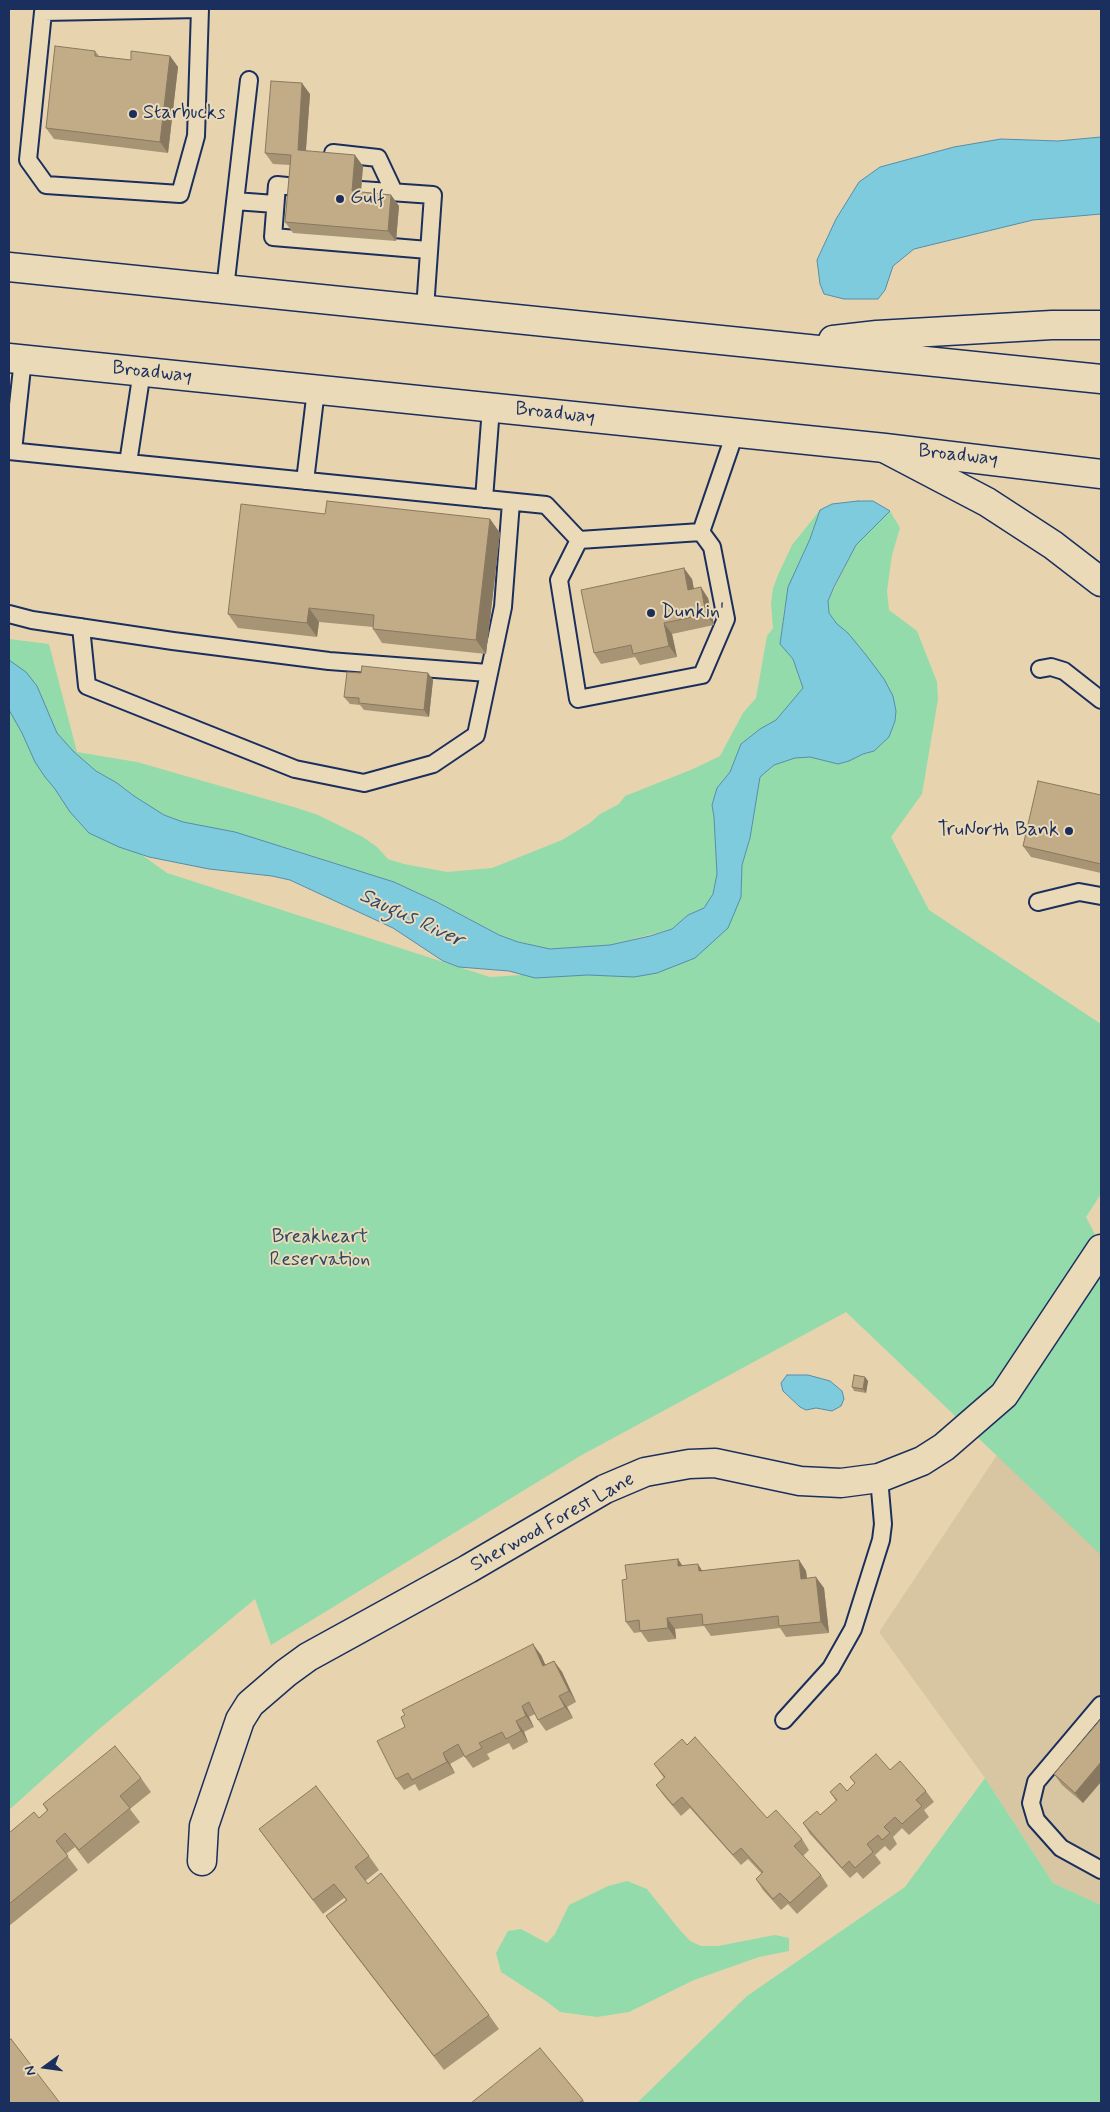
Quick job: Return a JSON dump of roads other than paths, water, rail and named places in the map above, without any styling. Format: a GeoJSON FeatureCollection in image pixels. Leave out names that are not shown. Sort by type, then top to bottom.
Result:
{"type":"FeatureCollection","features":[{"type":"Feature","properties":{"kind":"main road"},"geometry":{"type":"LineString","coordinates":[[9,267],[1101,379]]}},
{"type":"Feature","properties":{"kind":"main road"},"geometry":{"type":"LineString","coordinates":[[785,346],[877,335],[1052,325],[1101,325]]}},
{"type":"Feature","properties":{"kind":"main road","name":"Broadway"},"geometry":{"type":"LineString","coordinates":[[16,359],[885,448],[1101,474]]}},
{"type":"Feature","properties":{"kind":"main road"},"geometry":{"type":"LineString","coordinates":[[885,448],[987,502],[1053,545],[1101,582]]}},
{"type":"Feature","properties":{"kind":"main road","name":"Sherwood Forest Lane"},"geometry":{"type":"LineString","coordinates":[[202,1862],[204,1826],[240,1720],[250,1704],[308,1657],[468,1569],[605,1489],[645,1472],[690,1464],[715,1463],[779,1477],[822,1484],[840,1484],[879,1478],[922,1461],[937,1452],[1004,1395],[1101,1249]]}},
{"type":"Feature","properties":{"kind":"lane"},"geometry":{"type":"LineString","coordinates":[[200,9],[196,136],[180,194],[46,184],[28,160],[43,12],[200,9]]}},
{"type":"Feature","properties":{"kind":"lane"},"geometry":{"type":"LineString","coordinates":[[225,289],[249,80]]}},
{"type":"Feature","properties":{"kind":"lane"},"geometry":{"type":"LineString","coordinates":[[315,152],[378,158],[394,192]]}},
{"type":"Feature","properties":{"kind":"lane"},"geometry":{"type":"LineString","coordinates":[[297,187],[276,185],[273,237],[428,250]]}},
{"type":"Feature","properties":{"kind":"lane"},"geometry":{"type":"LineString","coordinates":[[361,190],[433,194],[425,309]]}},
{"type":"Feature","properties":{"kind":"lane"},"geometry":{"type":"LineString","coordinates":[[235,201],[275,204]]}},
{"type":"Feature","properties":{"kind":"lane"},"geometry":{"type":"LineString","coordinates":[[16,359],[11,451],[546,505],[579,540]]}},
{"type":"Feature","properties":{"kind":"lane"},"geometry":{"type":"LineString","coordinates":[[128,463],[142,371]]}},
{"type":"Feature","properties":{"kind":"lane"},"geometry":{"type":"LineString","coordinates":[[305,481],[316,390]]}},
{"type":"Feature","properties":{"kind":"lane"},"geometry":{"type":"LineString","coordinates":[[484,499],[491,408]]}},
{"type":"Feature","properties":{"kind":"lane"},"geometry":{"type":"LineString","coordinates":[[701,532],[735,433]]}},
{"type":"Feature","properties":{"kind":"lane"},"geometry":{"type":"LineString","coordinates":[[81,627],[88,686],[294,768],[364,783],[433,764],[476,734],[503,607],[511,502]]}},
{"type":"Feature","properties":{"kind":"lane"},"geometry":{"type":"LineString","coordinates":[[579,540],[559,580],[578,699],[702,675],[726,619],[712,548],[701,532]]}},
{"type":"Feature","properties":{"kind":"lane"},"geometry":{"type":"LineString","coordinates":[[579,540],[701,532]]}},
{"type":"Feature","properties":{"kind":"lane"},"geometry":{"type":"LineString","coordinates":[[9,614],[32,620],[173,642],[329,661],[488,673]]}},
{"type":"Feature","properties":{"kind":"lane"},"geometry":{"type":"LineString","coordinates":[[1040,669],[1051,667],[1064,671],[1101,700]]}},
{"type":"Feature","properties":{"kind":"lane"},"geometry":{"type":"LineString","coordinates":[[1038,902],[1079,892],[1101,896]]}},
{"type":"Feature","properties":{"kind":"lane"},"geometry":{"type":"LineString","coordinates":[[784,1720],[831,1668],[853,1629],[881,1540],[883,1524],[879,1478]]}},
{"type":"Feature","properties":{"kind":"lane"},"geometry":{"type":"LineString","coordinates":[[1101,1705],[1036,1782],[1030,1803],[1036,1820],[1061,1848],[1101,1870]]}},
{"type":"Feature","properties":{"kind":"water"},"geometry":{"type":"Polygon","coordinates":[[[1101,137],[1101,214],[1033,220],[914,249],[893,266],[885,290],[878,299],[844,299],[824,294],[820,284],[817,260],[836,219],[859,182],[880,167],[954,147],[1001,139],[1058,141],[1101,137]]]}},
{"type":"Feature","properties":{"kind":"water","name":"Saugus River"},"geometry":{"type":"Polygon","coordinates":[[[873,501],[890,511],[856,545],[828,601],[829,613],[866,655],[884,679],[893,696],[896,711],[895,721],[889,737],[874,751],[849,761],[838,764],[810,757],[795,758],[774,765],[760,777],[750,838],[742,865],[741,897],[728,928],[695,958],[657,973],[634,977],[588,975],[535,978],[509,971],[459,967],[443,961],[393,928],[290,880],[272,876],[209,869],[149,857],[119,847],[89,833],[70,812],[35,762],[9,710],[9,660],[26,672],[37,686],[57,733],[73,751],[96,771],[164,815],[183,822],[235,832],[394,882],[437,902],[499,935],[518,942],[550,949],[610,945],[650,936],[672,929],[688,915],[704,908],[713,894],[717,874],[712,805],[717,788],[730,772],[741,744],[760,729],[776,720],[803,688],[793,659],[780,644],[788,587],[810,539],[820,510],[832,504],[873,501]]]}},
{"type":"Feature","properties":{"kind":"water"},"geometry":{"type":"Polygon","coordinates":[[[787,1375],[808,1375],[830,1381],[842,1391],[844,1399],[841,1406],[832,1411],[816,1408],[806,1410],[800,1407],[783,1391],[781,1383],[787,1375]]]}},
{"type":"Feature","properties":{"kind":"place","name":"Starbucks"},"geometry":{"type":"Point","coordinates":[133,114]}},
{"type":"Feature","properties":{"kind":"place","name":"Gulf"},"geometry":{"type":"Point","coordinates":[340,199]}},
{"type":"Feature","properties":{"kind":"place","name":"Dunkin'"},"geometry":{"type":"Point","coordinates":[651,613]}},
{"type":"Feature","properties":{"kind":"place","name":"TruNorth Bank"},"geometry":{"type":"Point","coordinates":[1069,831]}},
{"type":"Feature","properties":{"kind":"park label","name":"Breakheart Reservation"},"geometry":{"type":"Point","coordinates":[320,1250]}}]}
